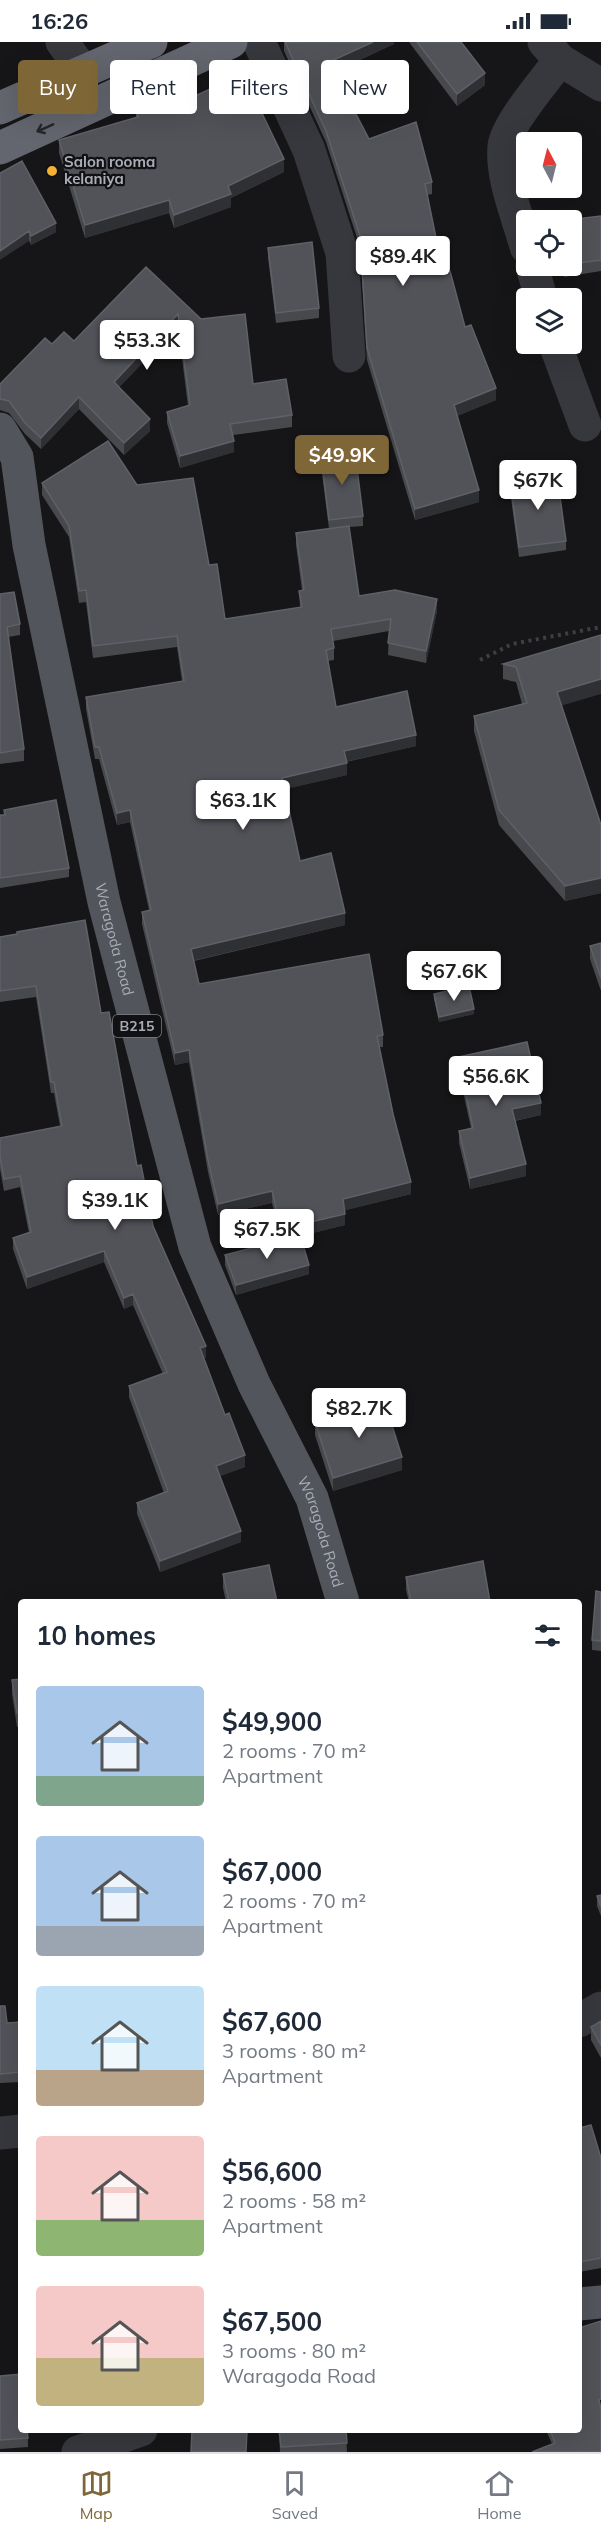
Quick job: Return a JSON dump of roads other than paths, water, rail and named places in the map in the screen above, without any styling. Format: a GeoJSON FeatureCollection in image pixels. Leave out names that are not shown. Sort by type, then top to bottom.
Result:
{"type":"FeatureCollection","features":[{"type":"Feature","properties":{"kind":"highway"},"geometry":{"type":"LineString","coordinates":[[98,66],[151,42]]}},
{"type":"Feature","properties":{"kind":"highway"},"geometry":{"type":"LineString","coordinates":[[0,148],[231,42]]}},
{"type":"Feature","properties":{"kind":"highway"},"geometry":{"type":"LineString","coordinates":[[0,108],[18,100]]}},
{"type":"Feature","properties":{"kind":"main road","name":"Waragoda Road"},"geometry":{"type":"LineString","coordinates":[[0,429],[16,458],[29,545],[104,902],[195,1247],[254,1384],[312,1498],[341,1599]]}},
{"type":"Feature","properties":{"kind":"main road"},"geometry":{"type":"LineString","coordinates":[[582,2304],[601,2302]]}},
{"type":"Feature","properties":{"kind":"street"},"geometry":{"type":"LineString","coordinates":[[62,42],[75,60]]}},
{"type":"Feature","properties":{"kind":"street"},"geometry":{"type":"LineString","coordinates":[[259,42],[309,150],[342,253],[349,356]]}},
{"type":"Feature","properties":{"kind":"street"},"geometry":{"type":"LineString","coordinates":[[516,210],[506,174],[504,145],[552,51],[601,85]]}},
{"type":"Feature","properties":{"kind":"street"},"geometry":{"type":"LineString","coordinates":[[559,354],[585,424]]}},
{"type":"Feature","properties":{"kind":"street"},"geometry":{"type":"LineString","coordinates":[[582,2019],[601,2008]]}},
{"type":"Feature","properties":{"kind":"street"},"geometry":{"type":"LineString","coordinates":[[0,2133],[18,2131]]}},
{"type":"Feature","properties":{"kind":"street"},"geometry":{"type":"LineString","coordinates":[[86,2451],[133,2433]]}},
{"type":"Feature","properties":{"kind":"place","name":"Salon rooma kelaniya"},"geometry":{"type":"Point","coordinates":[52,171]}}]}
